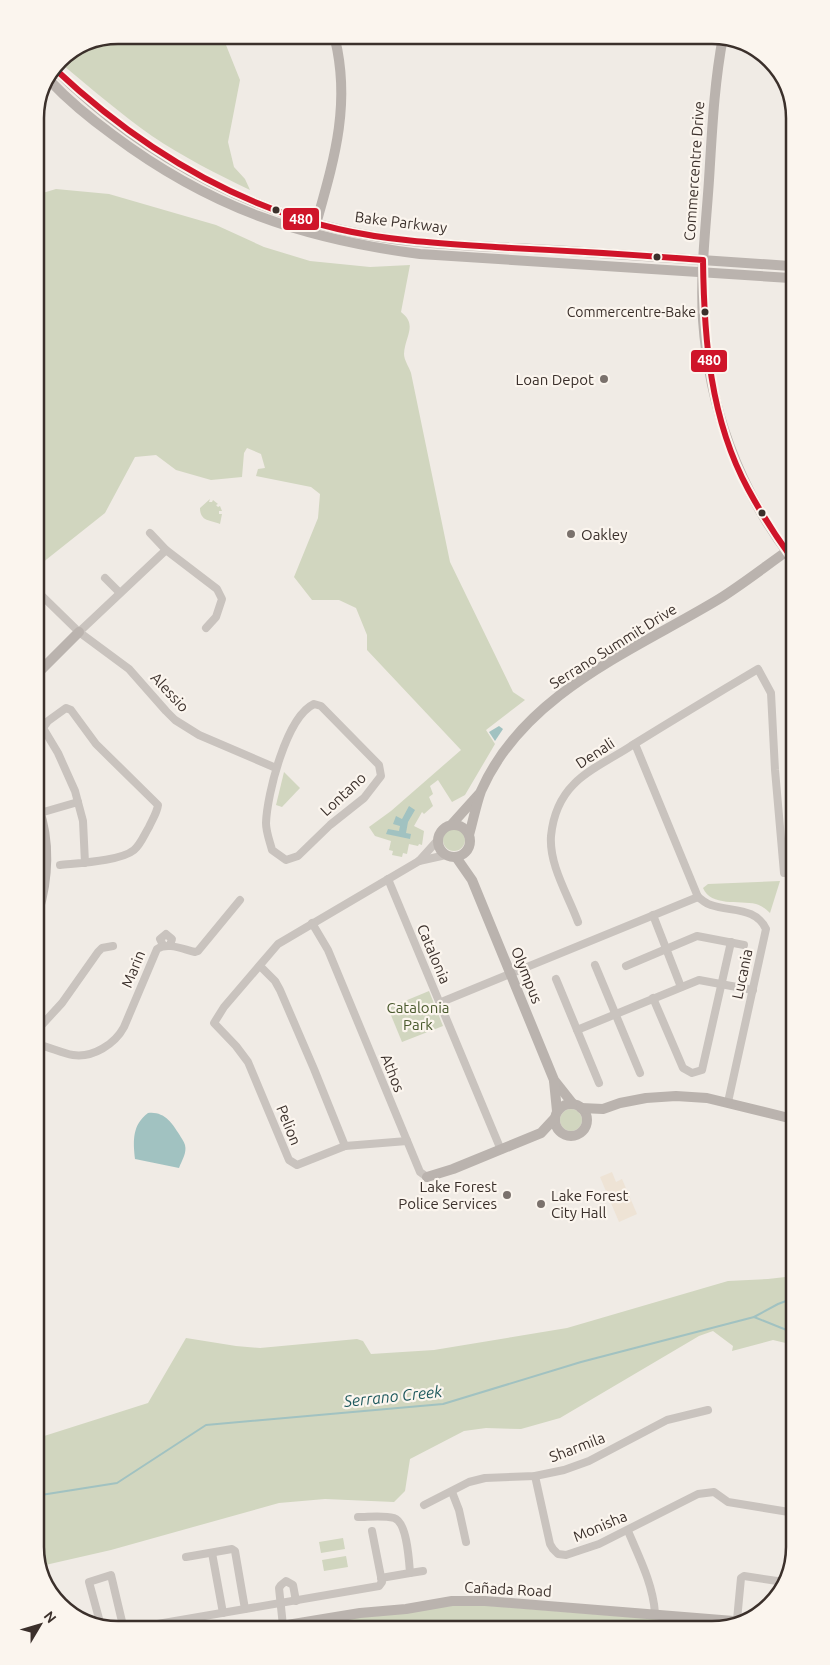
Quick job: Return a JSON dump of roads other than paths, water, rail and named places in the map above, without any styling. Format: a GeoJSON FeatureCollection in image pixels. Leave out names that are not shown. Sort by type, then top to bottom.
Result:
{"type":"FeatureCollection","features":[{"type":"Feature","properties":{"kind":"street"},"geometry":{"type":"LineString","coordinates":[[218,200],[235,200],[298,224],[313,226],[316,224],[338,139],[340,76],[336,44]]}},
{"type":"Feature","properties":{"kind":"street","name":"Commercentre Drive"},"geometry":{"type":"LineString","coordinates":[[722,45],[716,82],[703,260],[703,318],[706,347],[710,377],[722,427],[736,464],[754,502],[786,548]]}},
{"type":"Feature","properties":{"kind":"street","name":"Bake Parkway"},"geometry":{"type":"LineString","coordinates":[[60,72],[97,107],[145,144],[198,176],[256,203],[316,224],[392,239],[786,266]]}},
{"type":"Feature","properties":{"kind":"street","name":"Bake Parkway"},"geometry":{"type":"LineString","coordinates":[[52,83],[88,117],[138,154],[177,179],[218,200],[271,222],[313,234],[373,248],[428,255],[786,278]]}},
{"type":"Feature","properties":{"kind":"street"},"geometry":{"type":"LineString","coordinates":[[150,533],[166,550],[217,589],[222,599],[216,617],[206,628]]}},
{"type":"Feature","properties":{"kind":"street"},"geometry":{"type":"LineString","coordinates":[[44,668],[119,592],[166,550]]}},
{"type":"Feature","properties":{"kind":"street","name":"Serrano Summit Drive"},"geometry":{"type":"LineString","coordinates":[[214,1023],[224,1007],[278,944],[419,860],[437,842],[442,828],[452,824],[481,792],[511,742],[535,715],[564,692],[643,642],[720,598],[786,554]]}},
{"type":"Feature","properties":{"kind":"street"},"geometry":{"type":"LineString","coordinates":[[105,578],[119,592]]}},
{"type":"Feature","properties":{"kind":"street","name":"Alessio"},"geometry":{"type":"LineString","coordinates":[[44,598],[79,632],[129,669],[175,720],[199,735],[276,768]]}},
{"type":"Feature","properties":{"kind":"street","name":"Denali"},"geometry":{"type":"LineString","coordinates":[[578,922],[556,869],[552,853],[551,837],[555,815],[562,799],[574,784],[582,778],[634,744],[758,669],[771,693],[776,787],[784,873]]}},
{"type":"Feature","properties":{"kind":"street","name":"Lontano"},"geometry":{"type":"LineString","coordinates":[[314,704],[321,706],[379,765],[381,776],[364,798],[330,825],[298,856],[286,860],[272,850],[266,825],[276,768],[293,726],[307,707],[314,704]]}},
{"type":"Feature","properties":{"kind":"street"},"geometry":{"type":"LineString","coordinates":[[44,727],[62,709],[69,709],[96,744],[158,805],[157,812],[139,845],[133,851],[122,856],[85,863],[60,865]]}},
{"type":"Feature","properties":{"kind":"street"},"geometry":{"type":"LineString","coordinates":[[44,730],[67,770],[78,802],[82,821],[85,863]]}},
{"type":"Feature","properties":{"kind":"street"},"geometry":{"type":"LineString","coordinates":[[439,1002],[698,897],[634,744]]}},
{"type":"Feature","properties":{"kind":"street","name":"Serrano Summit Drive"},"geometry":{"type":"LineString","coordinates":[[419,860],[451,856],[464,853],[468,849],[469,835],[481,792]]}},
{"type":"Feature","properties":{"kind":"street"},"geometry":{"type":"LineString","coordinates":[[44,810],[78,802]]}},
{"type":"Feature","properties":{"kind":"street"},"geometry":{"type":"LineString","coordinates":[[452,824],[463,827],[469,835]]}},
{"type":"Feature","properties":{"kind":"street"},"geometry":{"type":"LineString","coordinates":[[44,835],[47,862],[44,890]]}},
{"type":"Feature","properties":{"kind":"street"},"geometry":{"type":"LineString","coordinates":[[437,842],[439,848],[451,856]]}},
{"type":"Feature","properties":{"kind":"street","name":"Olympus"},"geometry":{"type":"LineString","coordinates":[[468,849],[472,880],[554,1080],[577,1106]]}},
{"type":"Feature","properties":{"kind":"street","name":"Olympus"},"geometry":{"type":"LineString","coordinates":[[451,856],[472,880]]}},
{"type":"Feature","properties":{"kind":"street","name":"Catalonia"},"geometry":{"type":"LineString","coordinates":[[388,878],[501,1150]]}},
{"type":"Feature","properties":{"kind":"street","name":"Lucania"},"geometry":{"type":"LineString","coordinates":[[698,897],[710,905],[755,915],[762,921],[766,929],[728,1102]]}},
{"type":"Feature","properties":{"kind":"street","name":"Marin"},"geometry":{"type":"LineString","coordinates":[[44,1047],[67,1054],[79,1055],[97,1051],[111,1043],[122,1031],[155,952],[166,945],[195,952],[198,951],[240,900]]}},
{"type":"Feature","properties":{"kind":"street"},"geometry":{"type":"LineString","coordinates":[[653,915],[681,987]]}},
{"type":"Feature","properties":{"kind":"street","name":"Athos"},"geometry":{"type":"LineString","coordinates":[[312,923],[328,950],[420,1172],[427,1177]]}},
{"type":"Feature","properties":{"kind":"street"},"geometry":{"type":"LineString","coordinates":[[626,966],[696,936],[744,945]]}},
{"type":"Feature","properties":{"kind":"street"},"geometry":{"type":"LineString","coordinates":[[653,998],[683,1068],[687,1072],[702,1070],[731,942]]}},
{"type":"Feature","properties":{"kind":"street"},"geometry":{"type":"LineString","coordinates":[[44,1023],[62,1003],[98,952],[102,948],[113,946]]}},
{"type":"Feature","properties":{"kind":"street"},"geometry":{"type":"LineString","coordinates":[[595,965],[640,1073]]}},
{"type":"Feature","properties":{"kind":"street"},"geometry":{"type":"LineString","coordinates":[[260,966],[280,990],[345,1146]]}},
{"type":"Feature","properties":{"kind":"street"},"geometry":{"type":"LineString","coordinates":[[556,979],[599,1083]]}},
{"type":"Feature","properties":{"kind":"street"},"geometry":{"type":"LineString","coordinates":[[577,1030],[699,980],[753,990]]}},
{"type":"Feature","properties":{"kind":"street","name":"Pelion"},"geometry":{"type":"LineString","coordinates":[[214,1023],[248,1062],[289,1160],[297,1165],[345,1146],[407,1141]]}},
{"type":"Feature","properties":{"kind":"street","name":"Olympus"},"geometry":{"type":"LineString","coordinates":[[554,1080],[556,1115]]}},
{"type":"Feature","properties":{"kind":"street"},"geometry":{"type":"LineString","coordinates":[[427,1177],[541,1133],[577,1136],[587,1123],[603,1109],[620,1103],[646,1098],[676,1096],[707,1098],[786,1117]]}},
{"type":"Feature","properties":{"kind":"street"},"geometry":{"type":"LineString","coordinates":[[541,1133],[564,1105],[603,1109]]}},
{"type":"Feature","properties":{"kind":"street"},"geometry":{"type":"LineString","coordinates":[[577,1106],[585,1112],[587,1123]]}},
{"type":"Feature","properties":{"kind":"street"},"geometry":{"type":"LineString","coordinates":[[556,1115],[555,1125],[561,1134]]}},
{"type":"Feature","properties":{"kind":"street","name":"Sharmila"},"geometry":{"type":"LineString","coordinates":[[424,1505],[469,1482],[485,1478],[535,1476],[564,1470],[589,1461],[667,1420],[708,1410]]}},
{"type":"Feature","properties":{"kind":"street","name":"Monisha"},"geometry":{"type":"LineString","coordinates":[[535,1476],[550,1544],[558,1554],[566,1555],[599,1544],[698,1494],[714,1492],[728,1502],[786,1512]]}},
{"type":"Feature","properties":{"kind":"street"},"geometry":{"type":"LineString","coordinates":[[452,1492],[459,1510],[466,1542]]}},
{"type":"Feature","properties":{"kind":"street"},"geometry":{"type":"LineString","coordinates":[[358,1517],[393,1518],[399,1521],[404,1529],[410,1573]]}},
{"type":"Feature","properties":{"kind":"street"},"geometry":{"type":"LineString","coordinates":[[174,1621],[379,1586],[382,1582],[372,1531]]}},
{"type":"Feature","properties":{"kind":"street"},"geometry":{"type":"LineString","coordinates":[[628,1531],[646,1574],[655,1613]]}},
{"type":"Feature","properties":{"kind":"street"},"geometry":{"type":"LineString","coordinates":[[186,1557],[232,1548],[236,1551],[245,1609]]}},
{"type":"Feature","properties":{"kind":"street"},"geometry":{"type":"LineString","coordinates":[[212,1552],[223,1612]]}},
{"type":"Feature","properties":{"kind":"street"},"geometry":{"type":"LineString","coordinates":[[381,1578],[423,1571]]}},
{"type":"Feature","properties":{"kind":"street"},"geometry":{"type":"LineString","coordinates":[[99,1618],[89,1582],[110,1576],[122,1621]]}},
{"type":"Feature","properties":{"kind":"street"},"geometry":{"type":"LineString","coordinates":[[742,1615],[741,1578],[744,1576],[778,1581]]}},
{"type":"Feature","properties":{"kind":"street"},"geometry":{"type":"LineString","coordinates":[[282,1621],[280,1585],[286,1582],[293,1585],[296,1601]]}},
{"type":"Feature","properties":{"kind":"street","name":"Cañada Road"},"geometry":{"type":"LineString","coordinates":[[313,1621],[452,1601],[484,1601],[727,1620]]}},
{"type":"Feature","properties":{"kind":"water"},"geometry":{"type":"Polygon","coordinates":[[[499,726],[503,729],[495,741],[489,732],[499,726]]]}},
{"type":"Feature","properties":{"kind":"water"},"geometry":{"type":"Polygon","coordinates":[[[409,806],[415,810],[408,822],[406,833],[411,834],[410,839],[386,834],[388,829],[399,831],[400,826],[393,824],[396,816],[402,819],[409,806]]]}},
{"type":"Feature","properties":{"kind":"water"},"geometry":{"type":"Polygon","coordinates":[[[148,1113],[159,1114],[167,1119],[183,1141],[185,1151],[179,1168],[135,1159],[134,1140],[136,1128],[148,1113]]]}},
{"type":"Feature","properties":{"kind":"waterway","name":"Serrano Creek"},"geometry":{"type":"LineString","coordinates":[[754,1317],[786,1301]]}},
{"type":"Feature","properties":{"kind":"waterway","name":"Serrano Creek"},"geometry":{"type":"LineString","coordinates":[[44,1495],[117,1483],[206,1425],[443,1404],[581,1362],[754,1317],[786,1330]]}},
{"type":"Feature","properties":{"kind":"place","name":"Commercentre-Bake"},"geometry":{"type":"Point","coordinates":[705,312]}},
{"type":"Feature","properties":{"kind":"place","name":"Loan Depot"},"geometry":{"type":"Point","coordinates":[604,379]}},
{"type":"Feature","properties":{"kind":"place","name":"Oakley"},"geometry":{"type":"Point","coordinates":[571,534]}},
{"type":"Feature","properties":{"kind":"place","name":"Lake Forest Police Services"},"geometry":{"type":"Point","coordinates":[507,1195]}},
{"type":"Feature","properties":{"kind":"place","name":"Lake Forest City Hall"},"geometry":{"type":"Point","coordinates":[541,1204]}},
{"type":"Feature","properties":{"kind":"park label","name":"Catalonia Park"},"geometry":{"type":"Point","coordinates":[418,1016]}}]}
